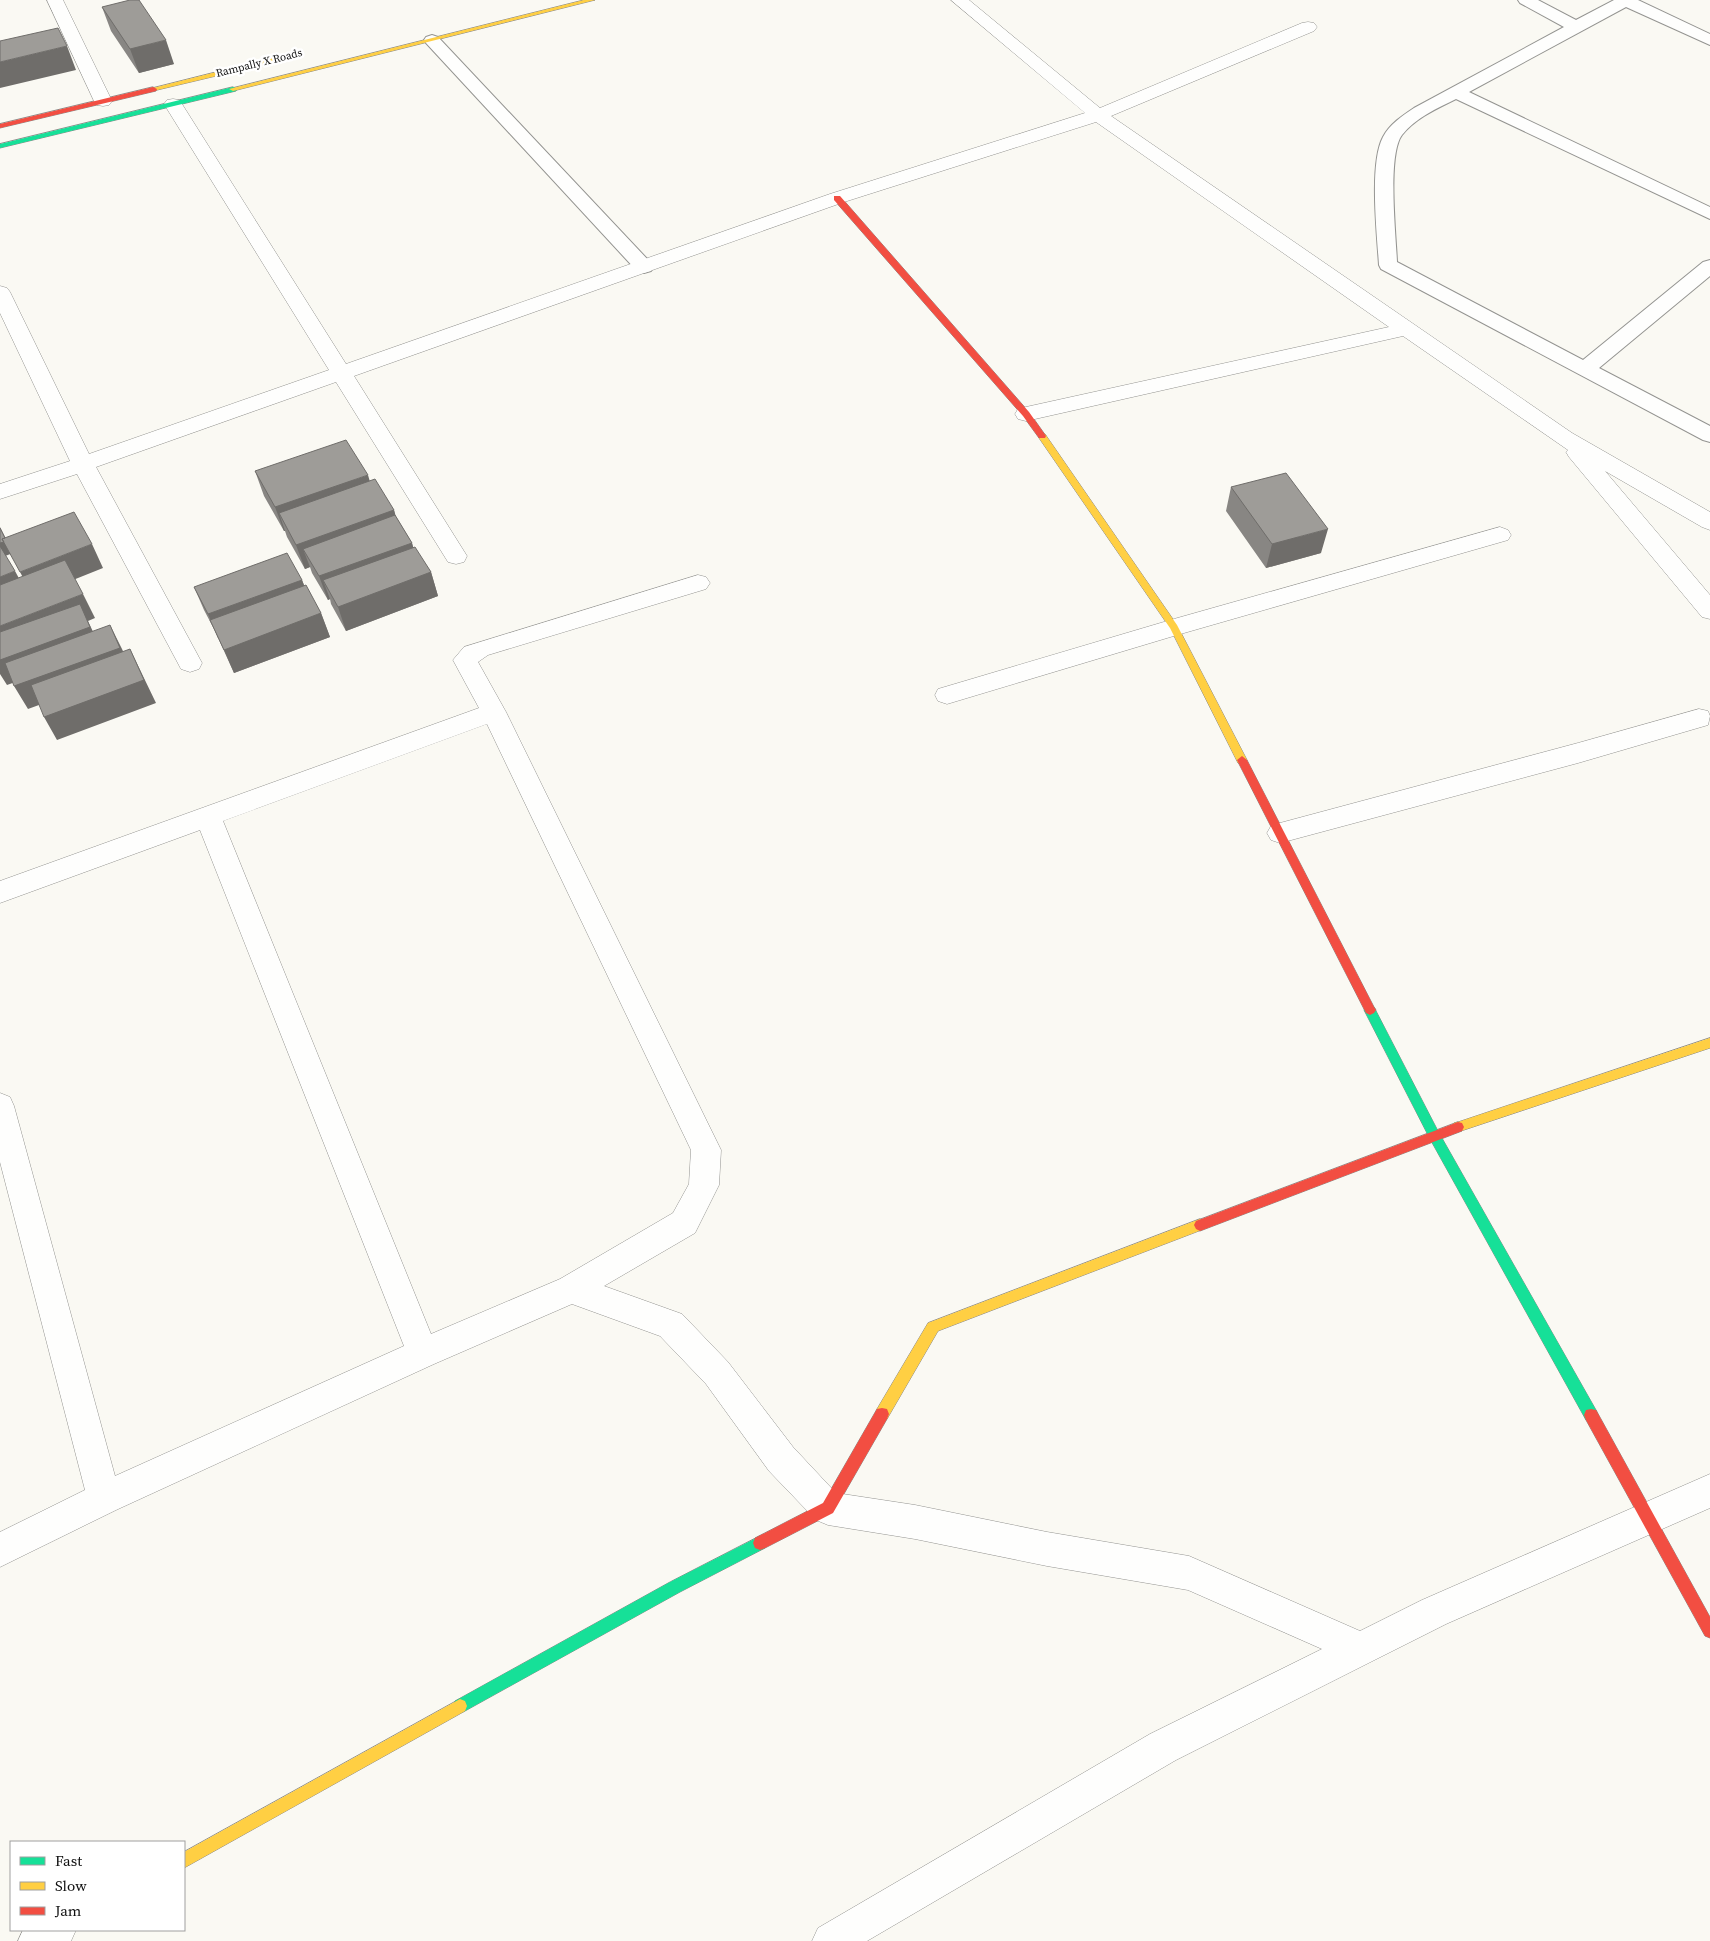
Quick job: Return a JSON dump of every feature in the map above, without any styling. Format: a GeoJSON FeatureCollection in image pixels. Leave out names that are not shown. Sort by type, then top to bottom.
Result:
{"type":"FeatureCollection","features":[{"type":"Feature","properties":{"kind":"street"},"geometry":{"type":"LineString","coordinates":[[55,0],[103,101]]}},
{"type":"Feature","properties":{"kind":"street"},"geometry":{"type":"LineString","coordinates":[[0,146],[592,0]]}},
{"type":"Feature","properties":{"kind":"street"},"geometry":{"type":"LineString","coordinates":[[959,0],[1098,114],[1406,329],[1564,438],[1710,522]]}},
{"type":"Feature","properties":{"kind":"street"},"geometry":{"type":"LineString","coordinates":[[0,492],[341,374],[837,198],[1098,114],[1308,27]]}},
{"type":"Feature","properties":{"kind":"street","name":"Rampally X Roads"},"geometry":{"type":"LineString","coordinates":[[0,126],[286,56]]}},
{"type":"Feature","properties":{"kind":"street"},"geometry":{"type":"LineString","coordinates":[[173,104],[456,556]]}},
{"type":"Feature","properties":{"kind":"street"},"geometry":{"type":"LineString","coordinates":[[837,198],[1026,414],[1174,627],[1434,1135],[1649,1518],[1710,1631]]}},
{"type":"Feature","properties":{"kind":"street"},"geometry":{"type":"LineString","coordinates":[[0,292],[83,464],[190,663]]}},
{"type":"Feature","properties":{"kind":"street"},"geometry":{"type":"LineString","coordinates":[[1026,414],[1406,329]]}},
{"type":"Feature","properties":{"kind":"street"},"geometry":{"type":"LineString","coordinates":[[1564,438],[1710,612]]}},
{"type":"Feature","properties":{"kind":"street"},"geometry":{"type":"LineString","coordinates":[[947,695],[1174,627],[1500,535]]}},
{"type":"Feature","properties":{"kind":"street"},"geometry":{"type":"LineString","coordinates":[[0,1550],[104,1498],[423,1353],[571,1289],[684,1222],[704,1185],[706,1150],[494,712],[465,660],[472,653],[480,649],[698,583]]}},
{"type":"Feature","properties":{"kind":"street"},"geometry":{"type":"LineString","coordinates":[[0,892],[494,712]]}},
{"type":"Feature","properties":{"kind":"street"},"geometry":{"type":"LineString","coordinates":[[1280,832],[1578,753],[1699,718]]}},
{"type":"Feature","properties":{"kind":"street"},"geometry":{"type":"LineString","coordinates":[[208,817],[423,1353]]}},
{"type":"Feature","properties":{"kind":"street"},"geometry":{"type":"LineString","coordinates":[[185,1859],[675,1587],[828,1508],[933,1327],[1434,1135],[1710,1043]]}},
{"type":"Feature","properties":{"kind":"street"},"geometry":{"type":"LineString","coordinates":[[0,1106],[104,1498]]}},
{"type":"Feature","properties":{"kind":"street"},"geometry":{"type":"LineString","coordinates":[[571,1289],[672,1325],[717,1373],[781,1459],[828,1508],[915,1522],[1047,1549],[1189,1573],[1360,1649]]}},
{"type":"Feature","properties":{"kind":"street"},"geometry":{"type":"LineString","coordinates":[[831,1941],[1163,1747],[1434,1612],[1710,1491]]}},
{"type":"Feature","properties":{"kind":"street"},"geometry":{"type":"LineString","coordinates":[[37,1941],[55,1931]]}},
{"type":"Feature","properties":{"kind":"lane"},"geometry":{"type":"LineString","coordinates":[[1526,0],[1576,27]]}},
{"type":"Feature","properties":{"kind":"lane"},"geometry":{"type":"LineString","coordinates":[[1710,40],[1625,0],[1456,92],[1406,122],[1392,138],[1386,164],[1388,265],[1710,435]]}},
{"type":"Feature","properties":{"kind":"lane"},"geometry":{"type":"LineString","coordinates":[[432,40],[644,267]]}},
{"type":"Feature","properties":{"kind":"lane"},"geometry":{"type":"LineString","coordinates":[[1456,92],[1710,214]]}},
{"type":"Feature","properties":{"kind":"lane"},"geometry":{"type":"LineString","coordinates":[[1585,369],[1695,287],[1710,266]]}},
{"type":"Feature","properties":{"kind":"building"},"geometry":{"type":"Polygon","coordinates":[[[130,0],[139,0],[166,40],[130,49],[102,7],[130,0]]]}},
{"type":"Feature","properties":{"kind":"building"},"geometry":{"type":"Polygon","coordinates":[[[58,28],[67,46],[0,62],[0,41],[58,28]]]}},
{"type":"Feature","properties":{"kind":"building"},"geometry":{"type":"Polygon","coordinates":[[[346,440],[368,475],[275,507],[255,471],[346,440]]]}},
{"type":"Feature","properties":{"kind":"building"},"geometry":{"type":"Polygon","coordinates":[[[1286,473],[1328,529],[1272,544],[1231,487],[1286,473]]]}},
{"type":"Feature","properties":{"kind":"building"},"geometry":{"type":"Polygon","coordinates":[[[375,479],[394,510],[296,545],[279,513],[375,479]]]}},
{"type":"Feature","properties":{"kind":"building"},"geometry":{"type":"Polygon","coordinates":[[[74,512],[92,544],[20,572],[2,539],[74,512]]]}},
{"type":"Feature","properties":{"kind":"building"},"geometry":{"type":"Polygon","coordinates":[[[395,515],[412,543],[319,576],[303,549],[395,515]]]}},
{"type":"Feature","properties":{"kind":"building"},"geometry":{"type":"Polygon","coordinates":[[[0,528],[5,538],[2,539],[4,542],[0,543],[0,528]]]}},
{"type":"Feature","properties":{"kind":"building"},"geometry":{"type":"Polygon","coordinates":[[[0,546],[15,571],[0,577],[0,546]]]}},
{"type":"Feature","properties":{"kind":"building"},"geometry":{"type":"Polygon","coordinates":[[[415,547],[431,572],[338,607],[323,580],[415,547]]]}},
{"type":"Feature","properties":{"kind":"building"},"geometry":{"type":"Polygon","coordinates":[[[287,553],[302,580],[208,614],[194,587],[287,553]]]}},
{"type":"Feature","properties":{"kind":"building"},"geometry":{"type":"Polygon","coordinates":[[[65,560],[83,594],[0,626],[0,585],[65,560]]]}},
{"type":"Feature","properties":{"kind":"building"},"geometry":{"type":"Polygon","coordinates":[[[306,585],[321,613],[224,650],[210,620],[306,585]]]}},
{"type":"Feature","properties":{"kind":"building"},"geometry":{"type":"Polygon","coordinates":[[[80,604],[90,627],[0,660],[0,632],[80,604]]]}},
{"type":"Feature","properties":{"kind":"building"},"geometry":{"type":"Polygon","coordinates":[[[110,625],[120,648],[14,686],[5,663],[110,625]]]}},
{"type":"Feature","properties":{"kind":"building"},"geometry":{"type":"Polygon","coordinates":[[[130,649],[144,680],[44,717],[31,685],[130,649]]]}},
{"type":"Feature","properties":{"kind":"traffic: fast"},"geometry":{"type":"LineString","coordinates":[[0,146],[233,89]]}},
{"type":"Feature","properties":{"kind":"traffic: fast"},"geometry":{"type":"LineString","coordinates":[[1370,1010],[1434,1135],[1591,1415]]}},
{"type":"Feature","properties":{"kind":"traffic: fast"},"geometry":{"type":"LineString","coordinates":[[460,1706],[675,1587],[760,1543]]}},
{"type":"Feature","properties":{"kind":"traffic: slow"},"geometry":{"type":"LineString","coordinates":[[233,89],[592,0]]}},
{"type":"Feature","properties":{"kind":"traffic: slow"},"geometry":{"type":"LineString","coordinates":[[153,89],[276,59]]}},
{"type":"Feature","properties":{"kind":"traffic: slow"},"geometry":{"type":"LineString","coordinates":[[1042,436],[1174,627],[1242,760]]}},
{"type":"Feature","properties":{"kind":"traffic: slow"},"geometry":{"type":"LineString","coordinates":[[1458,1127],[1710,1043]]}},
{"type":"Feature","properties":{"kind":"traffic: slow"},"geometry":{"type":"LineString","coordinates":[[882,1414],[933,1327],[1200,1225]]}},
{"type":"Feature","properties":{"kind":"traffic: slow"},"geometry":{"type":"LineString","coordinates":[[185,1859],[460,1706]]}},
{"type":"Feature","properties":{"kind":"traffic: jam"},"geometry":{"type":"LineString","coordinates":[[0,126],[153,89]]}},
{"type":"Feature","properties":{"kind":"traffic: jam"},"geometry":{"type":"LineString","coordinates":[[837,198],[1026,414],[1042,436]]}},
{"type":"Feature","properties":{"kind":"traffic: jam"},"geometry":{"type":"LineString","coordinates":[[1242,760],[1370,1010]]}},
{"type":"Feature","properties":{"kind":"traffic: jam"},"geometry":{"type":"LineString","coordinates":[[1200,1225],[1458,1127]]}},
{"type":"Feature","properties":{"kind":"traffic: jam"},"geometry":{"type":"LineString","coordinates":[[760,1543],[828,1508],[882,1414]]}},
{"type":"Feature","properties":{"kind":"traffic: jam"},"geometry":{"type":"LineString","coordinates":[[1591,1415],[1710,1631]]}}]}
